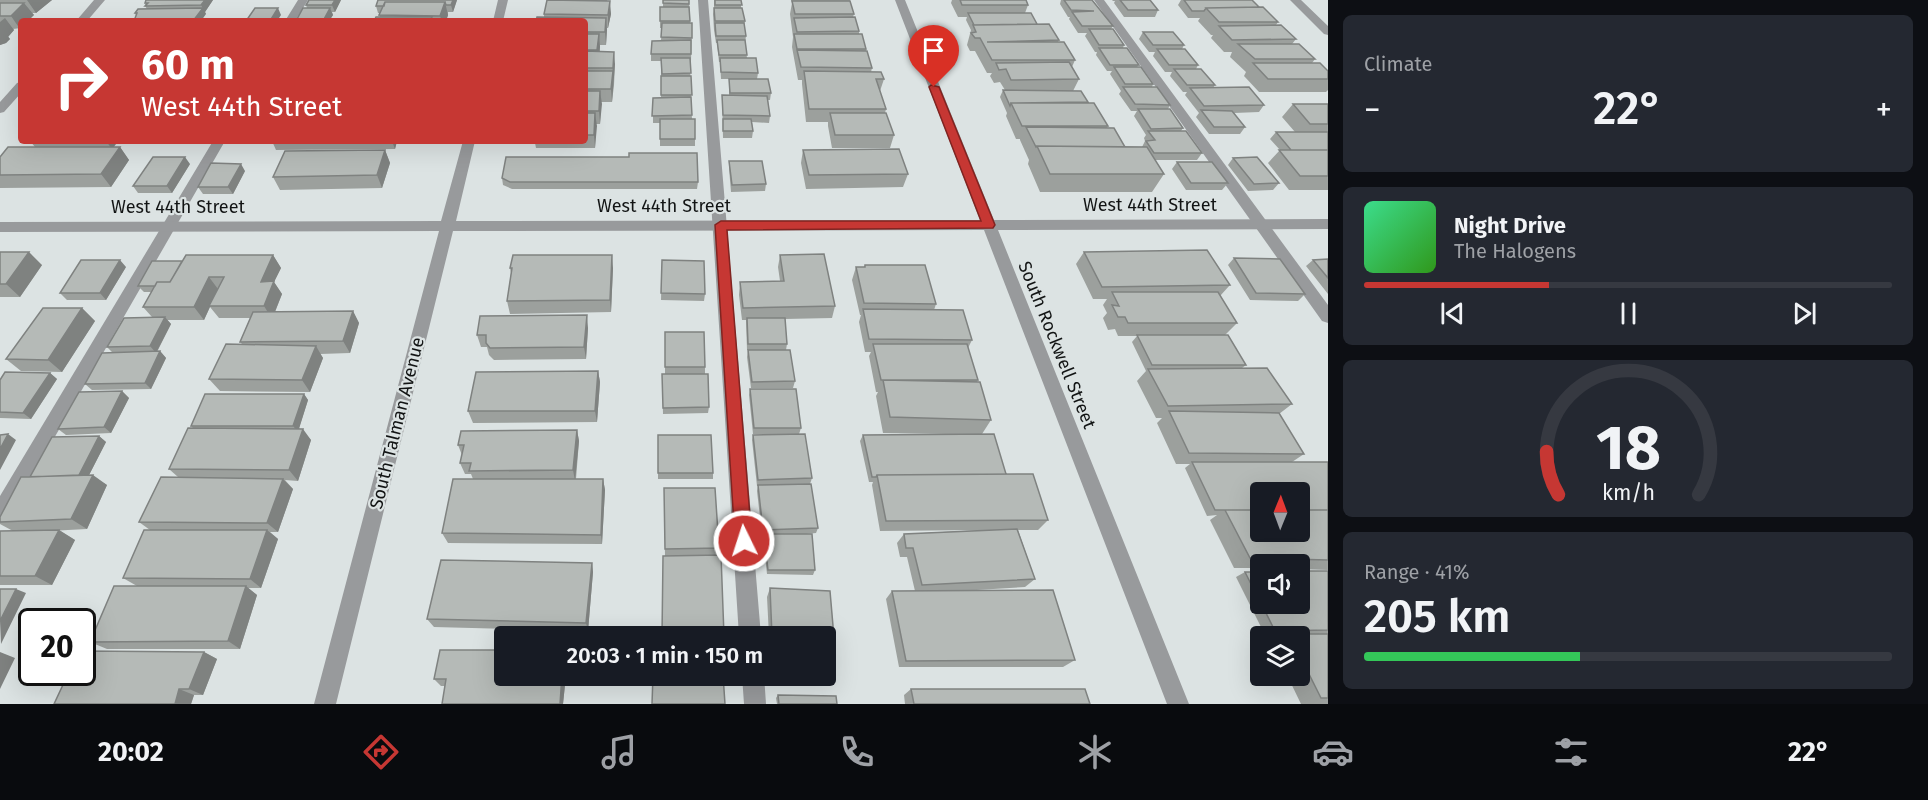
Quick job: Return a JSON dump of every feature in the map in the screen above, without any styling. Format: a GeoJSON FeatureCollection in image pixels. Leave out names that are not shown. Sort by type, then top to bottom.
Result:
{"type":"FeatureCollection","features":[{"type":"Feature","properties":{"kind":"street"},"geometry":{"type":"LineString","coordinates":[[84,18],[100,0]]}},
{"type":"Feature","properties":{"kind":"street"},"geometry":{"type":"LineString","coordinates":[[292,18],[303,0]]}},
{"type":"Feature","properties":{"kind":"street"},"geometry":{"type":"LineString","coordinates":[[499,18],[503,0]]}},
{"type":"Feature","properties":{"kind":"street"},"geometry":{"type":"LineString","coordinates":[[703,0],[749,626]]}},
{"type":"Feature","properties":{"kind":"street","name":"South Rockwell Street"},"geometry":{"type":"LineString","coordinates":[[900,0],[1178,704]]}},
{"type":"Feature","properties":{"kind":"street"},"geometry":{"type":"LineString","coordinates":[[1099,0],[1328,317]]}},
{"type":"Feature","properties":{"kind":"street"},"geometry":{"type":"LineString","coordinates":[[1295,0],[1328,32]]}},
{"type":"Feature","properties":{"kind":"street"},"geometry":{"type":"LineString","coordinates":[[0,109],[18,89]]}},
{"type":"Feature","properties":{"kind":"street"},"geometry":{"type":"LineString","coordinates":[[0,514],[217,144]]}},
{"type":"Feature","properties":{"kind":"street","name":"South Talman Avenue"},"geometry":{"type":"LineString","coordinates":[[325,704],[468,144]]}},
{"type":"Feature","properties":{"kind":"street","name":"West 44th Street"},"geometry":{"type":"LineString","coordinates":[[0,227],[1328,224]]}},
{"type":"Feature","properties":{"kind":"street"},"geometry":{"type":"LineString","coordinates":[[754,686],[755,704]]}},
{"type":"Feature","properties":{"kind":"building"},"geometry":{"type":"Polygon","coordinates":[[[146,0],[205,0],[201,5],[145,6],[148,3],[145,3],[146,0]]]}},
{"type":"Feature","properties":{"kind":"building"},"geometry":{"type":"Polygon","coordinates":[[[309,0],[335,0],[332,5],[306,5],[309,0]]]}},
{"type":"Feature","properties":{"kind":"building"},"geometry":{"type":"Polygon","coordinates":[[[378,0],[453,0],[451,5],[446,5],[445,2],[385,2],[384,6],[376,6],[378,0]]]}},
{"type":"Feature","properties":{"kind":"building"},"geometry":{"type":"Polygon","coordinates":[[[547,0],[610,1],[608,15],[544,14],[547,0]]]}},
{"type":"Feature","properties":{"kind":"building"},"geometry":{"type":"Polygon","coordinates":[[[663,0],[689,0],[689,4],[663,3],[663,0]]]}},
{"type":"Feature","properties":{"kind":"building"},"geometry":{"type":"Polygon","coordinates":[[[715,0],[741,0],[742,5],[715,5],[715,0]]]}},
{"type":"Feature","properties":{"kind":"building"},"geometry":{"type":"Polygon","coordinates":[[[960,0],[1026,0],[1028,5],[962,5],[960,0]]]}},
{"type":"Feature","properties":{"kind":"building"},"geometry":{"type":"Polygon","coordinates":[[[1064,0],[1092,0],[1113,26],[1082,26],[1072,12],[1094,11],[1071,10],[1064,0]]]}},
{"type":"Feature","properties":{"kind":"building"},"geometry":{"type":"Polygon","coordinates":[[[1120,0],[1150,0],[1158,10],[1128,10],[1120,0]]]}},
{"type":"Feature","properties":{"kind":"building"},"geometry":{"type":"Polygon","coordinates":[[[1184,0],[1252,0],[1259,7],[1206,8],[1204,11],[1192,11],[1184,0]]]}},
{"type":"Feature","properties":{"kind":"building"},"geometry":{"type":"Polygon","coordinates":[[[792,1],[850,1],[854,14],[795,14],[792,1]]]}},
{"type":"Feature","properties":{"kind":"building"},"geometry":{"type":"Polygon","coordinates":[[[385,2],[445,2],[440,16],[379,15],[385,2]]]}},
{"type":"Feature","properties":{"kind":"building"},"geometry":{"type":"Polygon","coordinates":[[[0,3],[24,3],[11,16],[0,16],[0,3]]]}},
{"type":"Feature","properties":{"kind":"building"},"geometry":{"type":"Polygon","coordinates":[[[660,7],[689,7],[690,21],[660,21],[660,7]]]}},
{"type":"Feature","properties":{"kind":"building"},"geometry":{"type":"Polygon","coordinates":[[[1263,7],[1278,22],[1219,22],[1206,8],[1263,7]]]}},
{"type":"Feature","properties":{"kind":"building"},"geometry":{"type":"Polygon","coordinates":[[[203,8],[195,18],[135,18],[138,9],[203,8]]]}},
{"type":"Feature","properties":{"kind":"building"},"geometry":{"type":"Polygon","coordinates":[[[255,8],[278,8],[272,18],[248,18],[255,8]]]}},
{"type":"Feature","properties":{"kind":"building"},"geometry":{"type":"Polygon","coordinates":[[[303,8],[330,8],[325,18],[298,18],[303,8]]]}},
{"type":"Feature","properties":{"kind":"building"},"geometry":{"type":"Polygon","coordinates":[[[714,8],[742,8],[745,21],[715,21],[714,8]]]}},
{"type":"Feature","properties":{"kind":"building"},"geometry":{"type":"Polygon","coordinates":[[[968,13],[1031,13],[1037,24],[974,25],[968,13]]]}},
{"type":"Feature","properties":{"kind":"building"},"geometry":{"type":"Polygon","coordinates":[[[376,17],[432,17],[432,18],[376,17]]]}},
{"type":"Feature","properties":{"kind":"building"},"geometry":{"type":"Polygon","coordinates":[[[537,17],[606,18],[605,32],[588,32],[588,18],[537,17]]]}},
{"type":"Feature","properties":{"kind":"building"},"geometry":{"type":"Polygon","coordinates":[[[855,17],[859,31],[797,32],[794,18],[855,17]]]}},
{"type":"Feature","properties":{"kind":"building"},"geometry":{"type":"Polygon","coordinates":[[[662,23],[692,23],[692,38],[661,37],[662,23]]]}},
{"type":"Feature","properties":{"kind":"building"},"geometry":{"type":"Polygon","coordinates":[[[715,23],[744,23],[746,36],[716,36],[715,23]]]}},
{"type":"Feature","properties":{"kind":"building"},"geometry":{"type":"Polygon","coordinates":[[[1049,24],[1059,40],[987,42],[1064,42],[1075,60],[992,60],[980,38],[975,38],[971,33],[976,32],[973,25],[1049,24]]]}},
{"type":"Feature","properties":{"kind":"building"},"geometry":{"type":"Polygon","coordinates":[[[1281,25],[1296,39],[1232,40],[1219,26],[1281,25]]]}},
{"type":"Feature","properties":{"kind":"building"},"geometry":{"type":"Polygon","coordinates":[[[1089,29],[1113,29],[1124,45],[1099,45],[1089,29]]]}},
{"type":"Feature","properties":{"kind":"building"},"geometry":{"type":"Polygon","coordinates":[[[1143,32],[1173,32],[1184,45],[1153,45],[1143,32]]]}},
{"type":"Feature","properties":{"kind":"building"},"geometry":{"type":"Polygon","coordinates":[[[588,34],[599,34],[597,50],[588,50],[588,34]]]}},
{"type":"Feature","properties":{"kind":"building"},"geometry":{"type":"Polygon","coordinates":[[[794,34],[862,34],[866,49],[797,49],[794,34]]]}},
{"type":"Feature","properties":{"kind":"building"},"geometry":{"type":"Polygon","coordinates":[[[691,40],[691,54],[651,54],[652,41],[691,40]]]}},
{"type":"Feature","properties":{"kind":"building"},"geometry":{"type":"Polygon","coordinates":[[[717,40],[745,40],[747,55],[719,55],[717,40]]]}},
{"type":"Feature","properties":{"kind":"building"},"geometry":{"type":"Polygon","coordinates":[[[1238,44],[1299,44],[1315,59],[1255,59],[1238,44]]]}},
{"type":"Feature","properties":{"kind":"building"},"geometry":{"type":"Polygon","coordinates":[[[1099,48],[1127,48],[1139,65],[1110,65],[1099,48]]]}},
{"type":"Feature","properties":{"kind":"building"},"geometry":{"type":"Polygon","coordinates":[[[1157,49],[1185,49],[1198,65],[1169,65],[1157,49]]]}},
{"type":"Feature","properties":{"kind":"building"},"geometry":{"type":"Polygon","coordinates":[[[797,50],[867,51],[872,68],[801,67],[797,50]]]}},
{"type":"Feature","properties":{"kind":"building"},"geometry":{"type":"Polygon","coordinates":[[[588,51],[614,52],[613,68],[588,68],[588,51]]]}},
{"type":"Feature","properties":{"kind":"building"},"geometry":{"type":"Polygon","coordinates":[[[661,58],[690,58],[691,73],[662,74],[661,58]]]}},
{"type":"Feature","properties":{"kind":"building"},"geometry":{"type":"Polygon","coordinates":[[[720,58],[756,58],[758,73],[721,72],[720,58]]]}},
{"type":"Feature","properties":{"kind":"building"},"geometry":{"type":"Polygon","coordinates":[[[1069,62],[1079,79],[1011,80],[1006,69],[999,70],[996,63],[1069,62]]]}},
{"type":"Feature","properties":{"kind":"building"},"geometry":{"type":"Polygon","coordinates":[[[1253,63],[1320,63],[1328,71],[1328,79],[1268,79],[1253,63]]]}},
{"type":"Feature","properties":{"kind":"building"},"geometry":{"type":"Polygon","coordinates":[[[1114,67],[1141,67],[1153,84],[1125,84],[1114,67]]]}},
{"type":"Feature","properties":{"kind":"building"},"geometry":{"type":"Polygon","coordinates":[[[1174,69],[1201,69],[1215,85],[1187,85],[1174,69]]]}},
{"type":"Feature","properties":{"kind":"building"},"geometry":{"type":"Polygon","coordinates":[[[588,71],[613,71],[611,89],[588,89],[588,71]]]}},
{"type":"Feature","properties":{"kind":"building"},"geometry":{"type":"Polygon","coordinates":[[[804,71],[881,72],[884,79],[876,79],[886,109],[809,109],[804,71]]]}},
{"type":"Feature","properties":{"kind":"building"},"geometry":{"type":"Polygon","coordinates":[[[661,76],[691,76],[692,95],[661,95],[661,76]]]}},
{"type":"Feature","properties":{"kind":"building"},"geometry":{"type":"Polygon","coordinates":[[[729,79],[768,79],[771,93],[730,93],[729,79]]]}},
{"type":"Feature","properties":{"kind":"building"},"geometry":{"type":"Polygon","coordinates":[[[1123,87],[1157,87],[1170,105],[1135,104],[1123,87]]]}},
{"type":"Feature","properties":{"kind":"building"},"geometry":{"type":"Polygon","coordinates":[[[1249,87],[1264,105],[1204,106],[1190,88],[1249,87]]]}},
{"type":"Feature","properties":{"kind":"building"},"geometry":{"type":"Polygon","coordinates":[[[1003,90],[1081,91],[1088,102],[1011,103],[1010,106],[1003,90]]]}},
{"type":"Feature","properties":{"kind":"building"},"geometry":{"type":"Polygon","coordinates":[[[588,91],[600,91],[599,111],[588,111],[588,91]]]}},
{"type":"Feature","properties":{"kind":"building"},"geometry":{"type":"Polygon","coordinates":[[[722,95],[767,96],[770,116],[723,115],[722,95]]]}},
{"type":"Feature","properties":{"kind":"building"},"geometry":{"type":"Polygon","coordinates":[[[691,97],[692,115],[652,116],[653,98],[691,97]]]}},
{"type":"Feature","properties":{"kind":"building"},"geometry":{"type":"Polygon","coordinates":[[[1011,103],[1094,103],[1108,126],[1022,126],[1011,103]]]}},
{"type":"Feature","properties":{"kind":"building"},"geometry":{"type":"Polygon","coordinates":[[[1293,104],[1328,104],[1328,124],[1310,124],[1293,104]]]}},
{"type":"Feature","properties":{"kind":"building"},"geometry":{"type":"Polygon","coordinates":[[[1138,109],[1170,109],[1183,128],[1151,129],[1138,109]]]}},
{"type":"Feature","properties":{"kind":"building"},"geometry":{"type":"Polygon","coordinates":[[[1201,110],[1232,111],[1245,127],[1214,127],[1201,110]]]}},
{"type":"Feature","properties":{"kind":"building"},"geometry":{"type":"Polygon","coordinates":[[[588,113],[595,113],[594,135],[588,135],[588,113]]]}},
{"type":"Feature","properties":{"kind":"building"},"geometry":{"type":"Polygon","coordinates":[[[830,113],[886,113],[894,135],[835,135],[830,113]]]}},
{"type":"Feature","properties":{"kind":"building"},"geometry":{"type":"Polygon","coordinates":[[[660,119],[695,119],[695,139],[660,139],[660,119]]]}},
{"type":"Feature","properties":{"kind":"building"},"geometry":{"type":"Polygon","coordinates":[[[723,119],[751,119],[753,131],[723,131],[723,119]]]}},
{"type":"Feature","properties":{"kind":"building"},"geometry":{"type":"Polygon","coordinates":[[[1026,127],[1114,128],[1125,147],[1036,147],[1026,127]]]}},
{"type":"Feature","properties":{"kind":"building"},"geometry":{"type":"Polygon","coordinates":[[[1148,131],[1186,131],[1202,153],[1154,153],[1146,141],[1155,140],[1148,131]]]}},
{"type":"Feature","properties":{"kind":"building"},"geometry":{"type":"Polygon","coordinates":[[[1276,132],[1328,132],[1328,150],[1291,150],[1276,132]]]}},
{"type":"Feature","properties":{"kind":"building"},"geometry":{"type":"Polygon","coordinates":[[[1037,146],[1147,147],[1164,174],[1050,174],[1037,146]]]}},
{"type":"Feature","properties":{"kind":"building"},"geometry":{"type":"Polygon","coordinates":[[[8,147],[120,147],[101,174],[0,175],[0,157],[8,147]]]}},
{"type":"Feature","properties":{"kind":"building"},"geometry":{"type":"Polygon","coordinates":[[[899,149],[908,174],[809,175],[803,150],[899,149]]]}},
{"type":"Feature","properties":{"kind":"building"},"geometry":{"type":"Polygon","coordinates":[[[385,150],[377,175],[273,177],[285,151],[385,150]]]}},
{"type":"Feature","properties":{"kind":"building"},"geometry":{"type":"Polygon","coordinates":[[[1279,150],[1328,150],[1328,176],[1300,176],[1279,150]]]}},
{"type":"Feature","properties":{"kind":"building"},"geometry":{"type":"Polygon","coordinates":[[[629,153],[697,153],[698,182],[510,182],[502,178],[506,157],[629,157],[629,153]]]}},
{"type":"Feature","properties":{"kind":"building"},"geometry":{"type":"Polygon","coordinates":[[[153,157],[185,157],[167,186],[133,186],[153,157]]]}},
{"type":"Feature","properties":{"kind":"building"},"geometry":{"type":"Polygon","coordinates":[[[1257,157],[1279,183],[1254,184],[1233,158],[1257,157]]]}},
{"type":"Feature","properties":{"kind":"building"},"geometry":{"type":"Polygon","coordinates":[[[729,161],[762,161],[766,184],[732,185],[729,161]]]}},
{"type":"Feature","properties":{"kind":"building"},"geometry":{"type":"Polygon","coordinates":[[[1177,162],[1212,162],[1228,183],[1191,183],[1177,162]]]}},
{"type":"Feature","properties":{"kind":"building"},"geometry":{"type":"Polygon","coordinates":[[[211,163],[241,164],[228,187],[198,187],[211,163]]]}},
{"type":"Feature","properties":{"kind":"building"},"geometry":{"type":"Polygon","coordinates":[[[1207,250],[1230,285],[1102,287],[1084,252],[1207,250]]]}},
{"type":"Feature","properties":{"kind":"building"},"geometry":{"type":"Polygon","coordinates":[[[0,252],[29,252],[6,284],[0,284],[0,252]]]}},
{"type":"Feature","properties":{"kind":"building"},"geometry":{"type":"Polygon","coordinates":[[[824,254],[835,306],[743,308],[740,282],[784,281],[780,255],[824,254]]]}},
{"type":"Feature","properties":{"kind":"building"},"geometry":{"type":"Polygon","coordinates":[[[186,255],[273,255],[261,282],[274,281],[264,306],[209,306],[224,277],[209,277],[194,307],[143,307],[157,282],[170,282],[186,255]]]}},
{"type":"Feature","properties":{"kind":"building"},"geometry":{"type":"Polygon","coordinates":[[[513,255],[612,255],[610,300],[507,301],[513,255]]]}},
{"type":"Feature","properties":{"kind":"building"},"geometry":{"type":"Polygon","coordinates":[[[1234,258],[1280,259],[1305,294],[1256,293],[1234,258]]]}},
{"type":"Feature","properties":{"kind":"building"},"geometry":{"type":"Polygon","coordinates":[[[1328,259],[1328,278],[1313,260],[1328,259]]]}},
{"type":"Feature","properties":{"kind":"building"},"geometry":{"type":"Polygon","coordinates":[[[81,260],[120,260],[100,293],[60,293],[81,260]]]}},
{"type":"Feature","properties":{"kind":"building"},"geometry":{"type":"Polygon","coordinates":[[[662,260],[704,261],[705,294],[661,293],[662,260]]]}},
{"type":"Feature","properties":{"kind":"building"},"geometry":{"type":"Polygon","coordinates":[[[152,261],[182,261],[170,282],[157,282],[155,286],[138,286],[152,261]]]}},
{"type":"Feature","properties":{"kind":"building"},"geometry":{"type":"Polygon","coordinates":[[[865,265],[925,265],[936,304],[864,303],[856,267],[865,267],[865,265]]]}},
{"type":"Feature","properties":{"kind":"building"},"geometry":{"type":"Polygon","coordinates":[[[1112,292],[1218,292],[1237,323],[1128,323],[1125,317],[1118,317],[1112,305],[1119,306],[1112,292]]]}},
{"type":"Feature","properties":{"kind":"building"},"geometry":{"type":"Polygon","coordinates":[[[43,308],[82,308],[48,360],[6,359],[43,308]]]}},
{"type":"Feature","properties":{"kind":"building"},"geometry":{"type":"Polygon","coordinates":[[[863,309],[963,310],[972,340],[869,339],[863,309]]]}},
{"type":"Feature","properties":{"kind":"building"},"geometry":{"type":"Polygon","coordinates":[[[353,311],[343,341],[240,342],[253,312],[353,311]]]}},
{"type":"Feature","properties":{"kind":"building"},"geometry":{"type":"Polygon","coordinates":[[[587,315],[584,347],[490,348],[486,343],[486,335],[477,335],[480,316],[587,315]]]}},
{"type":"Feature","properties":{"kind":"building"},"geometry":{"type":"Polygon","coordinates":[[[165,317],[150,346],[107,347],[124,318],[165,317]]]}},
{"type":"Feature","properties":{"kind":"building"},"geometry":{"type":"Polygon","coordinates":[[[747,318],[785,318],[787,344],[748,344],[747,318]]]}},
{"type":"Feature","properties":{"kind":"building"},"geometry":{"type":"Polygon","coordinates":[[[665,332],[704,332],[705,367],[665,367],[665,332]]]}},
{"type":"Feature","properties":{"kind":"building"},"geometry":{"type":"Polygon","coordinates":[[[1137,335],[1228,335],[1246,365],[1152,365],[1137,335]]]}},
{"type":"Feature","properties":{"kind":"building"},"geometry":{"type":"Polygon","coordinates":[[[226,344],[316,346],[302,380],[209,379],[226,344]]]}},
{"type":"Feature","properties":{"kind":"building"},"geometry":{"type":"Polygon","coordinates":[[[873,344],[967,344],[978,380],[881,380],[873,344]]]}},
{"type":"Feature","properties":{"kind":"building"},"geometry":{"type":"Polygon","coordinates":[[[748,350],[790,350],[795,381],[752,382],[748,350]]]}},
{"type":"Feature","properties":{"kind":"building"},"geometry":{"type":"Polygon","coordinates":[[[160,351],[145,383],[85,384],[102,353],[160,351]]]}},
{"type":"Feature","properties":{"kind":"building"},"geometry":{"type":"Polygon","coordinates":[[[1267,368],[1292,404],[1168,406],[1148,369],[1267,368]]]}},
{"type":"Feature","properties":{"kind":"building"},"geometry":{"type":"Polygon","coordinates":[[[598,371],[595,411],[468,411],[476,372],[598,371]]]}},
{"type":"Feature","properties":{"kind":"building"},"geometry":{"type":"Polygon","coordinates":[[[5,372],[50,373],[23,413],[0,412],[0,380],[5,372]]]}},
{"type":"Feature","properties":{"kind":"building"},"geometry":{"type":"Polygon","coordinates":[[[662,374],[708,374],[709,407],[663,408],[662,374]]]}},
{"type":"Feature","properties":{"kind":"building"},"geometry":{"type":"Polygon","coordinates":[[[883,380],[980,382],[991,420],[890,417],[883,380]]]}},
{"type":"Feature","properties":{"kind":"building"},"geometry":{"type":"Polygon","coordinates":[[[750,389],[796,389],[801,428],[754,428],[750,389]]]}},
{"type":"Feature","properties":{"kind":"building"},"geometry":{"type":"Polygon","coordinates":[[[122,391],[104,427],[58,429],[79,392],[122,391]]]}},
{"type":"Feature","properties":{"kind":"building"},"geometry":{"type":"Polygon","coordinates":[[[205,394],[304,394],[293,426],[191,426],[205,394]]]}},
{"type":"Feature","properties":{"kind":"building"},"geometry":{"type":"Polygon","coordinates":[[[1169,411],[1279,413],[1304,454],[1189,453],[1169,411]]]}},
{"type":"Feature","properties":{"kind":"building"},"geometry":{"type":"Polygon","coordinates":[[[188,428],[303,429],[289,470],[169,469],[188,428]]]}},
{"type":"Feature","properties":{"kind":"building"},"geometry":{"type":"Polygon","coordinates":[[[577,430],[573,470],[469,471],[471,463],[460,463],[464,445],[458,445],[461,431],[577,430]]]}},
{"type":"Feature","properties":{"kind":"building"},"geometry":{"type":"Polygon","coordinates":[[[8,434],[0,449],[0,435],[8,434]]]}},
{"type":"Feature","properties":{"kind":"building"},"geometry":{"type":"Polygon","coordinates":[[[805,434],[812,478],[758,480],[753,435],[805,434]]]}},
{"type":"Feature","properties":{"kind":"building"},"geometry":{"type":"Polygon","coordinates":[[[994,434],[1006,474],[877,475],[876,477],[872,477],[863,435],[994,434]]]}},
{"type":"Feature","properties":{"kind":"building"},"geometry":{"type":"Polygon","coordinates":[[[658,435],[711,435],[713,473],[658,473],[658,435]]]}},
{"type":"Feature","properties":{"kind":"building"},"geometry":{"type":"Polygon","coordinates":[[[99,436],[79,475],[30,477],[52,437],[99,436]]]}},
{"type":"Feature","properties":{"kind":"building"},"geometry":{"type":"Polygon","coordinates":[[[1192,462],[1328,462],[1328,510],[1310,510],[1310,482],[1250,482],[1250,510],[1215,510],[1192,462]]]}},
{"type":"Feature","properties":{"kind":"building"},"geometry":{"type":"Polygon","coordinates":[[[1033,474],[1048,520],[886,521],[877,475],[1033,474]]]}},
{"type":"Feature","properties":{"kind":"building"},"geometry":{"type":"Polygon","coordinates":[[[93,475],[71,519],[0,522],[0,517],[21,477],[93,475]]]}},
{"type":"Feature","properties":{"kind":"building"},"geometry":{"type":"Polygon","coordinates":[[[161,477],[283,479],[267,523],[139,522],[161,477]]]}},
{"type":"Feature","properties":{"kind":"building"},"geometry":{"type":"Polygon","coordinates":[[[453,479],[603,479],[601,535],[442,533],[453,479]]]}},
{"type":"Feature","properties":{"kind":"building"},"geometry":{"type":"Polygon","coordinates":[[[811,484],[818,528],[763,530],[758,485],[811,484]]]}},
{"type":"Feature","properties":{"kind":"building"},"geometry":{"type":"Polygon","coordinates":[[[664,488],[715,488],[719,548],[665,549],[664,488]]]}},
{"type":"Feature","properties":{"kind":"building"},"geometry":{"type":"Polygon","coordinates":[[[1225,510],[1250,510],[1250,542],[1310,542],[1310,510],[1328,510],[1328,560],[1310,560],[1310,554],[1250,554],[1250,558],[1225,510]]]}},
{"type":"Feature","properties":{"kind":"building"},"geometry":{"type":"Polygon","coordinates":[[[1017,529],[1035,579],[922,585],[913,548],[906,548],[904,534],[1017,529]]]}},
{"type":"Feature","properties":{"kind":"building"},"geometry":{"type":"Polygon","coordinates":[[[59,530],[35,576],[0,576],[0,531],[59,530]]]}},
{"type":"Feature","properties":{"kind":"building"},"geometry":{"type":"Polygon","coordinates":[[[144,530],[267,530],[250,579],[123,578],[144,530]]]}},
{"type":"Feature","properties":{"kind":"building"},"geometry":{"type":"Polygon","coordinates":[[[764,534],[812,534],[815,570],[768,570],[764,534]]]}},
{"type":"Feature","properties":{"kind":"building"},"geometry":{"type":"Polygon","coordinates":[[[721,555],[724,626],[662,626],[663,556],[721,555]]]}},
{"type":"Feature","properties":{"kind":"building"},"geometry":{"type":"Polygon","coordinates":[[[441,560],[592,563],[586,623],[427,619],[441,560]]]}},
{"type":"Feature","properties":{"kind":"building"},"geometry":{"type":"Polygon","coordinates":[[[1310,571],[1328,571],[1328,630],[1310,630],[1310,626],[1272,626],[1266,614],[1310,614],[1310,571]]]}},
{"type":"Feature","properties":{"kind":"building"},"geometry":{"type":"Polygon","coordinates":[[[1245,572],[1250,572],[1250,582],[1245,572]]]}},
{"type":"Feature","properties":{"kind":"building"},"geometry":{"type":"Polygon","coordinates":[[[114,586],[246,586],[228,641],[96,642],[96,628],[114,586]]]}},
{"type":"Feature","properties":{"kind":"building"},"geometry":{"type":"Polygon","coordinates":[[[770,588],[830,591],[833,626],[772,626],[770,588]]]}},
{"type":"Feature","properties":{"kind":"building"},"geometry":{"type":"Polygon","coordinates":[[[0,589],[16,589],[0,621],[0,589]]]}},
{"type":"Feature","properties":{"kind":"building"},"geometry":{"type":"Polygon","coordinates":[[[1053,590],[1075,660],[906,661],[892,591],[1053,590]]]}},
{"type":"Feature","properties":{"kind":"building"},"geometry":{"type":"Polygon","coordinates":[[[1310,634],[1328,634],[1328,698],[1321,698],[1310,676],[1310,634]]]}},
{"type":"Feature","properties":{"kind":"building"},"geometry":{"type":"Polygon","coordinates":[[[440,650],[494,650],[494,686],[561,686],[560,704],[442,704],[446,679],[434,679],[440,650]]]}},
{"type":"Feature","properties":{"kind":"building"},"geometry":{"type":"Polygon","coordinates":[[[96,651],[204,652],[189,689],[179,689],[175,704],[54,704],[62,686],[96,686],[96,651]]]}},
{"type":"Feature","properties":{"kind":"building"},"geometry":{"type":"Polygon","coordinates":[[[653,686],[724,686],[725,704],[652,704],[653,686]]]}},
{"type":"Feature","properties":{"kind":"building"},"geometry":{"type":"Polygon","coordinates":[[[911,689],[1085,689],[1090,704],[914,704],[911,689]]]}},
{"type":"Feature","properties":{"kind":"building"},"geometry":{"type":"Polygon","coordinates":[[[778,695],[836,696],[837,704],[779,704],[778,695]]]}},
{"type":"Feature","properties":{"kind":"route"},"geometry":{"type":"LineString","coordinates":[[744,541],[721,225],[989,225],[934,87]]}}]}
